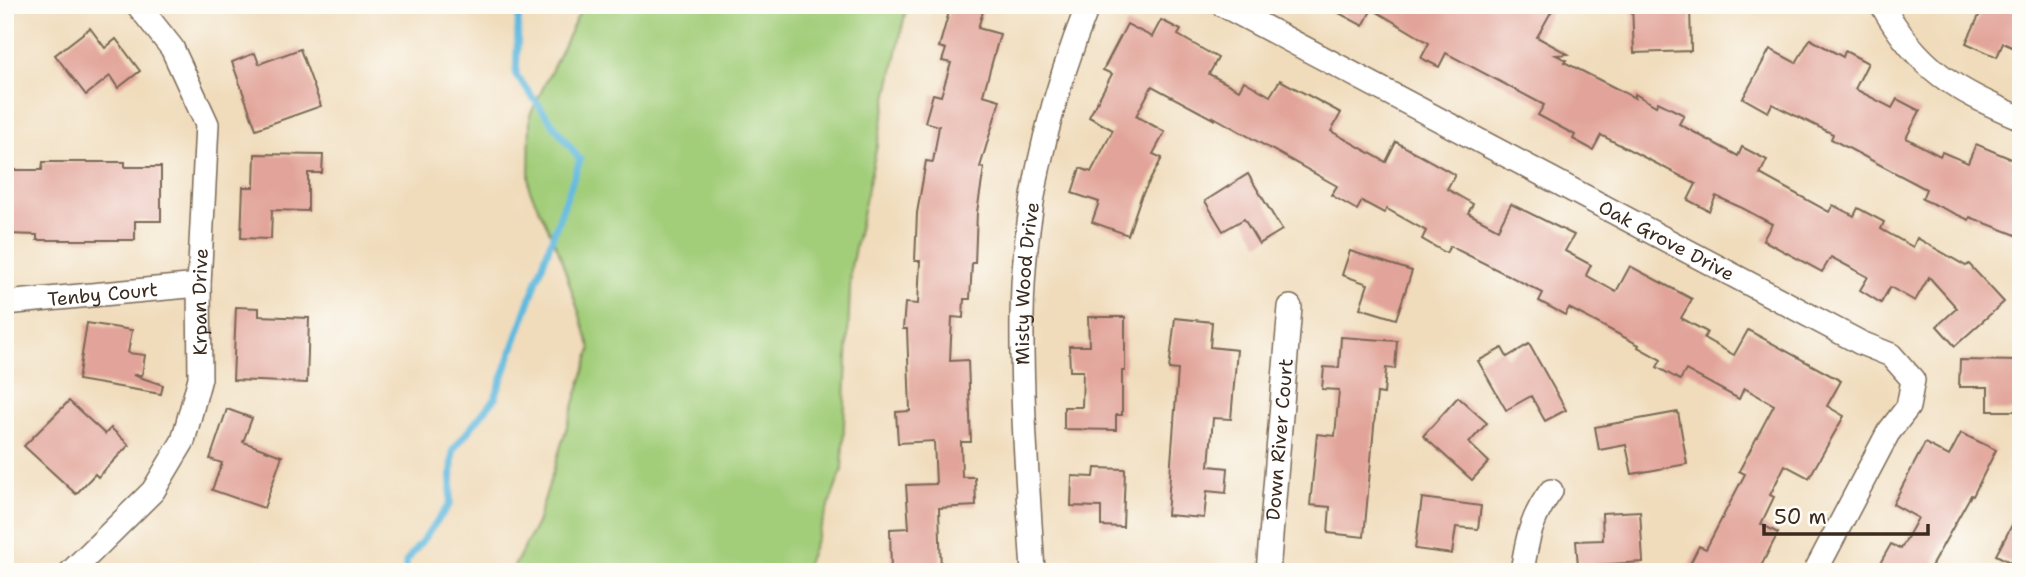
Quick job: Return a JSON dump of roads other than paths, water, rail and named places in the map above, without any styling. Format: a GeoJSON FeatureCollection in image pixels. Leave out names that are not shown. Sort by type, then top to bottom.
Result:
{"type":"FeatureCollection","features":[{"type":"Feature","properties":{"kind":"street","name":"Krpan Drive"},"geometry":{"type":"LineString","coordinates":[[71,572],[153,491],[183,440],[200,377],[199,285],[206,124],[172,48],[138,5]]}},
{"type":"Feature","properties":{"kind":"street","name":"Misty Wood Drive"},"geometry":{"type":"LineString","coordinates":[[1033,572],[1022,379],[1022,314],[1027,249],[1048,128],[1064,71],[1088,5]]}},
{"type":"Feature","properties":{"kind":"street","name":"Oak Grove Drive"},"geometry":{"type":"LineString","coordinates":[[1223,5],[1861,343],[1891,355],[1913,380],[1908,407],[1888,433],[1815,572]]}},
{"type":"Feature","properties":{"kind":"street"},"geometry":{"type":"LineString","coordinates":[[1882,5],[1913,52],[1933,71],[1960,90],[2021,118]]}},
{"type":"Feature","properties":{"kind":"street","name":"Tenby Court"},"geometry":{"type":"LineString","coordinates":[[5,303],[199,285]]}},
{"type":"Feature","properties":{"kind":"street","name":"Down River Court"},"geometry":{"type":"LineString","coordinates":[[1268,572],[1290,307]]}},
{"type":"Feature","properties":{"kind":"street"},"geometry":{"type":"LineString","coordinates":[[1522,572],[1528,532],[1538,508],[1551,491]]}},
{"type":"Feature","properties":{"kind":"waterway"},"geometry":{"type":"LineString","coordinates":[[406,572],[406,562],[450,504],[453,450],[495,398],[580,160],[516,75],[519,5]]}}]}
